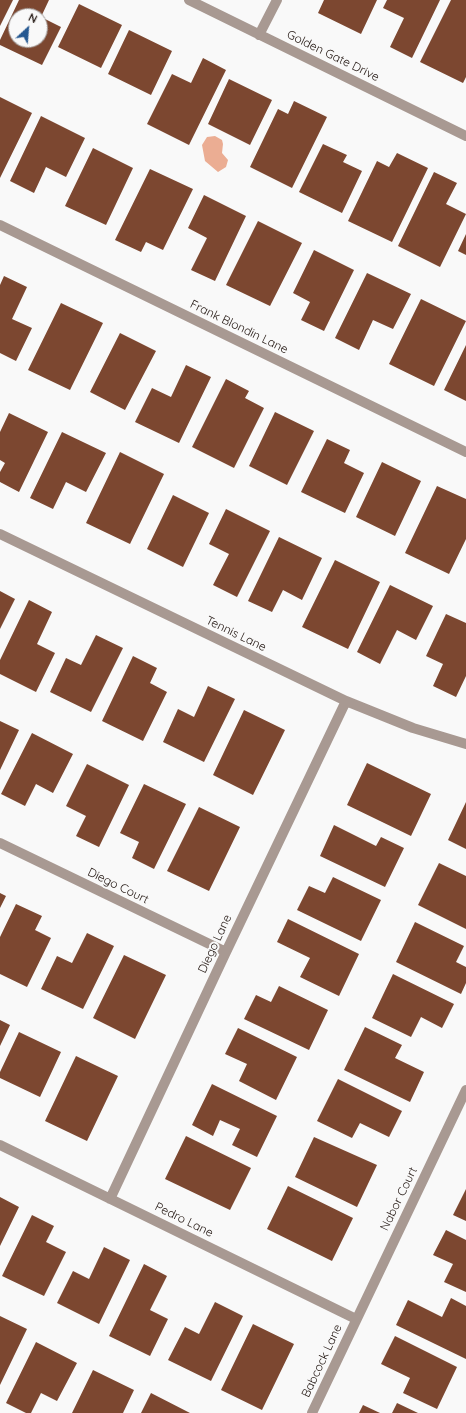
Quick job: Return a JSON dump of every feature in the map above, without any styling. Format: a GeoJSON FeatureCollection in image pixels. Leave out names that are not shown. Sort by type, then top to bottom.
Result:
{"type":"FeatureCollection","features":[{"type":"Feature","properties":{"kind":"street","name":"Golden Gate Drive"},"geometry":{"type":"LineString","coordinates":[[188,0],[466,136]]}},
{"type":"Feature","properties":{"kind":"street"},"geometry":{"type":"LineString","coordinates":[[260,35],[277,0]]}},
{"type":"Feature","properties":{"kind":"street","name":"Frank Blondin Lane"},"geometry":{"type":"LineString","coordinates":[[0,225],[466,452]]}},
{"type":"Feature","properties":{"kind":"street","name":"Tennis Lane"},"geometry":{"type":"LineString","coordinates":[[0,534],[346,701],[413,728],[466,744]]}},
{"type":"Feature","properties":{"kind":"street","name":"Diego Lane"},"geometry":{"type":"LineString","coordinates":[[110,1199],[346,701]]}},
{"type":"Feature","properties":{"kind":"street","name":"Diego Court"},"geometry":{"type":"LineString","coordinates":[[0,843],[226,952]]}},
{"type":"Feature","properties":{"kind":"street","name":"Nabor Court"},"geometry":{"type":"LineString","coordinates":[[356,1319],[466,1090]]}},
{"type":"Feature","properties":{"kind":"street","name":"Pedro Lane"},"geometry":{"type":"LineString","coordinates":[[0,1145],[356,1319]]}},
{"type":"Feature","properties":{"kind":"street","name":"Babcock Lane"},"geometry":{"type":"LineString","coordinates":[[312,1413],[356,1319]]}},
{"type":"Feature","properties":{"kind":"shaded area"},"geometry":{"type":"Polygon","coordinates":[[[215,136],[222,140],[222,153],[228,160],[226,167],[218,172],[205,161],[202,145],[207,137],[215,136]]]}},
{"type":"Feature","properties":{"kind":"building"},"geometry":{"type":"Polygon","coordinates":[[[0,0],[13,0],[8,8],[0,26],[0,0]]]}},
{"type":"Feature","properties":{"kind":"building"},"geometry":{"type":"Polygon","coordinates":[[[19,0],[49,0],[45,8],[15,8],[19,0]]]}},
{"type":"Feature","properties":{"kind":"building"},"geometry":{"type":"Polygon","coordinates":[[[324,0],[377,0],[361,34],[318,13],[324,0]]]}},
{"type":"Feature","properties":{"kind":"building"},"geometry":{"type":"Polygon","coordinates":[[[387,0],[440,0],[412,58],[390,47],[404,18],[383,8],[387,0]]]}},
{"type":"Feature","properties":{"kind":"building"},"geometry":{"type":"Polygon","coordinates":[[[451,0],[466,0],[466,77],[463,83],[420,62],[451,0]]]}},
{"type":"Feature","properties":{"kind":"building"},"geometry":{"type":"Polygon","coordinates":[[[79,4],[122,25],[101,68],[58,47],[79,4]]]}},
{"type":"Feature","properties":{"kind":"building"},"geometry":{"type":"Polygon","coordinates":[[[48,20],[61,27],[42,65],[0,45],[0,40],[8,23],[8,48],[48,48],[48,20]]]}},
{"type":"Feature","properties":{"kind":"building"},"geometry":{"type":"Polygon","coordinates":[[[129,30],[172,51],[151,95],[108,74],[129,30]]]}},
{"type":"Feature","properties":{"kind":"building"},"geometry":{"type":"Polygon","coordinates":[[[203,58],[226,70],[189,145],[147,124],[172,74],[191,83],[203,58]]]}},
{"type":"Feature","properties":{"kind":"building"},"geometry":{"type":"Polygon","coordinates":[[[229,79],[272,100],[250,145],[208,124],[229,79]]]}},
{"type":"Feature","properties":{"kind":"building"},"geometry":{"type":"Polygon","coordinates":[[[0,97],[32,113],[0,178],[0,97]]]}},
{"type":"Feature","properties":{"kind":"building"},"geometry":{"type":"Polygon","coordinates":[[[294,101],[327,117],[292,188],[250,167],[278,109],[288,114],[294,101]]]}},
{"type":"Feature","properties":{"kind":"building"},"geometry":{"type":"Polygon","coordinates":[[[41,116],[85,138],[66,177],[46,167],[34,193],[10,181],[41,116]]]}},
{"type":"Feature","properties":{"kind":"building"},"geometry":{"type":"Polygon","coordinates":[[[323,144],[347,155],[343,162],[362,171],[342,213],[299,192],[323,144]]]}},
{"type":"Feature","properties":{"kind":"building"},"geometry":{"type":"Polygon","coordinates":[[[93,148],[133,168],[106,225],[65,206],[93,148]]]}},
{"type":"Feature","properties":{"kind":"building"},"geometry":{"type":"Polygon","coordinates":[[[397,153],[428,168],[392,242],[348,221],[377,161],[389,167],[397,153]]]}},
{"type":"Feature","properties":{"kind":"building"},"geometry":{"type":"Polygon","coordinates":[[[150,169],[193,189],[163,250],[146,242],[141,252],[115,240],[150,169]]]}},
{"type":"Feature","properties":{"kind":"building"},"geometry":{"type":"Polygon","coordinates":[[[434,172],[457,183],[446,204],[466,214],[440,267],[398,246],[434,172]]]}},
{"type":"Feature","properties":{"kind":"building"},"geometry":{"type":"Polygon","coordinates":[[[204,195],[246,216],[215,281],[191,270],[207,238],[188,228],[204,195]]]}},
{"type":"Feature","properties":{"kind":"building"},"geometry":{"type":"Polygon","coordinates":[[[258,221],[302,243],[270,306],[226,285],[258,221]]]}},
{"type":"Feature","properties":{"kind":"building"},"geometry":{"type":"Polygon","coordinates":[[[466,234],[466,255],[458,251],[466,234]]]}},
{"type":"Feature","properties":{"kind":"building"},"geometry":{"type":"Polygon","coordinates":[[[314,250],[354,270],[324,331],[301,320],[310,302],[293,293],[314,250]]]}},
{"type":"Feature","properties":{"kind":"building"},"geometry":{"type":"Polygon","coordinates":[[[367,273],[411,294],[393,329],[373,320],[359,350],[335,338],[367,273]]]}},
{"type":"Feature","properties":{"kind":"building"},"geometry":{"type":"Polygon","coordinates":[[[4,276],[27,287],[12,319],[32,328],[16,361],[0,353],[0,285],[4,276]]]}},
{"type":"Feature","properties":{"kind":"building"},"geometry":{"type":"Polygon","coordinates":[[[421,299],[466,321],[434,386],[389,364],[421,299]]]}},
{"type":"Feature","properties":{"kind":"building"},"geometry":{"type":"Polygon","coordinates":[[[61,303],[103,323],[70,390],[28,370],[61,303]]]}},
{"type":"Feature","properties":{"kind":"building"},"geometry":{"type":"Polygon","coordinates":[[[120,333],[156,351],[125,410],[90,392],[120,333]]]}},
{"type":"Feature","properties":{"kind":"building"},"geometry":{"type":"Polygon","coordinates":[[[466,345],[466,401],[444,390],[466,345]]]}},
{"type":"Feature","properties":{"kind":"building"},"geometry":{"type":"Polygon","coordinates":[[[186,365],[211,377],[179,443],[135,422],[152,388],[171,397],[186,365]]]}},
{"type":"Feature","properties":{"kind":"building"},"geometry":{"type":"Polygon","coordinates":[[[226,379],[249,391],[245,398],[264,408],[234,468],[192,447],[226,379]]]}},
{"type":"Feature","properties":{"kind":"building"},"geometry":{"type":"Polygon","coordinates":[[[275,412],[314,431],[287,485],[249,466],[275,412]]]}},
{"type":"Feature","properties":{"kind":"building"},"geometry":{"type":"Polygon","coordinates":[[[9,413],[48,432],[19,492],[0,482],[0,472],[5,463],[0,460],[0,432],[9,413]]]}},
{"type":"Feature","properties":{"kind":"building"},"geometry":{"type":"Polygon","coordinates":[[[62,432],[106,453],[86,492],[66,482],[53,509],[30,498],[62,432]]]}},
{"type":"Feature","properties":{"kind":"building"},"geometry":{"type":"Polygon","coordinates":[[[327,439],[350,450],[344,463],[364,473],[345,513],[301,492],[327,439]]]}},
{"type":"Feature","properties":{"kind":"building"},"geometry":{"type":"Polygon","coordinates":[[[120,452],[164,474],[130,544],[86,523],[120,452]]]}},
{"type":"Feature","properties":{"kind":"building"},"geometry":{"type":"Polygon","coordinates":[[[382,462],[421,481],[395,536],[356,517],[382,462]]]}},
{"type":"Feature","properties":{"kind":"building"},"geometry":{"type":"Polygon","coordinates":[[[437,486],[466,499],[466,539],[449,574],[405,553],[437,486]]]}},
{"type":"Feature","properties":{"kind":"building"},"geometry":{"type":"Polygon","coordinates":[[[173,495],[209,513],[183,567],[147,549],[173,495]]]}},
{"type":"Feature","properties":{"kind":"building"},"geometry":{"type":"Polygon","coordinates":[[[226,509],[270,531],[237,597],[213,585],[229,554],[209,544],[226,509]]]}},
{"type":"Feature","properties":{"kind":"building"},"geometry":{"type":"Polygon","coordinates":[[[279,537],[322,558],[302,600],[283,590],[272,612],[248,601],[279,537]]]}},
{"type":"Feature","properties":{"kind":"building"},"geometry":{"type":"Polygon","coordinates":[[[335,560],[380,582],[348,649],[302,627],[335,560]]]}},
{"type":"Feature","properties":{"kind":"building"},"geometry":{"type":"Polygon","coordinates":[[[390,585],[433,606],[416,640],[397,630],[380,664],[357,652],[390,585]]]}},
{"type":"Feature","properties":{"kind":"building"},"geometry":{"type":"Polygon","coordinates":[[[0,591],[15,599],[0,629],[0,591]]]}},
{"type":"Feature","properties":{"kind":"building"},"geometry":{"type":"Polygon","coordinates":[[[29,600],[52,612],[37,644],[55,653],[36,692],[0,674],[0,660],[29,600]]]}},
{"type":"Feature","properties":{"kind":"building"},"geometry":{"type":"Polygon","coordinates":[[[446,614],[466,623],[466,676],[456,697],[433,686],[443,664],[426,656],[446,614]]]}},
{"type":"Feature","properties":{"kind":"building"},"geometry":{"type":"Polygon","coordinates":[[[96,635],[123,648],[91,712],[50,692],[66,658],[81,665],[96,635]]]}},
{"type":"Feature","properties":{"kind":"building"},"geometry":{"type":"Polygon","coordinates":[[[133,656],[157,668],[150,683],[167,692],[143,741],[102,721],[133,656]]]}},
{"type":"Feature","properties":{"kind":"building"},"geometry":{"type":"Polygon","coordinates":[[[208,686],[235,699],[204,762],[163,742],[178,709],[194,717],[208,686]]]}},
{"type":"Feature","properties":{"kind":"building"},"geometry":{"type":"Polygon","coordinates":[[[244,710],[285,730],[253,795],[213,775],[244,710]]]}},
{"type":"Feature","properties":{"kind":"building"},"geometry":{"type":"Polygon","coordinates":[[[0,721],[19,730],[0,770],[0,721]]]}},
{"type":"Feature","properties":{"kind":"building"},"geometry":{"type":"Polygon","coordinates":[[[32,733],[73,754],[53,793],[36,784],[25,806],[1,794],[32,733]]]}},
{"type":"Feature","properties":{"kind":"building"},"geometry":{"type":"Polygon","coordinates":[[[367,763],[431,794],[411,836],[347,805],[367,763]]]}},
{"type":"Feature","properties":{"kind":"building"},"geometry":{"type":"Polygon","coordinates":[[[87,764],[129,785],[99,847],[76,836],[86,816],[66,806],[87,764]]]}},
{"type":"Feature","properties":{"kind":"building"},"geometry":{"type":"Polygon","coordinates":[[[144,784],[186,804],[154,869],[132,858],[139,842],[120,833],[144,784]]]}},
{"type":"Feature","properties":{"kind":"building"},"geometry":{"type":"Polygon","coordinates":[[[466,802],[466,849],[448,840],[466,802]]]}},
{"type":"Feature","properties":{"kind":"building"},"geometry":{"type":"Polygon","coordinates":[[[199,807],[240,827],[209,891],[167,871],[199,807]]]}},
{"type":"Feature","properties":{"kind":"building"},"geometry":{"type":"Polygon","coordinates":[[[334,825],[376,846],[381,837],[404,848],[385,887],[320,856],[334,825]]]}},
{"type":"Feature","properties":{"kind":"building"},"geometry":{"type":"Polygon","coordinates":[[[439,863],[466,876],[466,929],[418,905],[439,863]]]}},
{"type":"Feature","properties":{"kind":"building"},"geometry":{"type":"Polygon","coordinates":[[[333,877],[381,900],[361,941],[297,910],[309,886],[325,893],[333,877]]]}},
{"type":"Feature","properties":{"kind":"building"},"geometry":{"type":"Polygon","coordinates":[[[0,893],[6,896],[0,908],[0,893]]]}},
{"type":"Feature","properties":{"kind":"building"},"geometry":{"type":"Polygon","coordinates":[[[16,904],[42,916],[35,930],[51,938],[27,987],[0,974],[0,937],[16,904]]]}},
{"type":"Feature","properties":{"kind":"building"},"geometry":{"type":"Polygon","coordinates":[[[288,919],[359,954],[339,996],[300,977],[310,958],[277,942],[288,919]]]}},
{"type":"Feature","properties":{"kind":"building"},"geometry":{"type":"Polygon","coordinates":[[[415,922],[464,946],[456,962],[466,967],[466,983],[461,994],[396,962],[415,922]]]}},
{"type":"Feature","properties":{"kind":"building"},"geometry":{"type":"Polygon","coordinates":[[[87,933],[114,946],[83,1009],[41,989],[57,956],[72,963],[87,933]]]}},
{"type":"Feature","properties":{"kind":"building"},"geometry":{"type":"Polygon","coordinates":[[[124,955],[166,975],[135,1039],[93,1018],[124,955]]]}},
{"type":"Feature","properties":{"kind":"building"},"geometry":{"type":"Polygon","coordinates":[[[393,974],[454,1004],[442,1028],[421,1017],[411,1037],[372,1018],[393,974]]]}},
{"type":"Feature","properties":{"kind":"building"},"geometry":{"type":"Polygon","coordinates":[[[279,986],[328,1010],[309,1050],[244,1019],[256,995],[271,1002],[279,986]]]}},
{"type":"Feature","properties":{"kind":"building"},"geometry":{"type":"Polygon","coordinates":[[[0,1020],[10,1025],[0,1046],[0,1020]]]}},
{"type":"Feature","properties":{"kind":"building"},"geometry":{"type":"Polygon","coordinates":[[[365,1027],[402,1045],[395,1058],[424,1072],[410,1102],[344,1070],[365,1027]]]}},
{"type":"Feature","properties":{"kind":"building"},"geometry":{"type":"Polygon","coordinates":[[[238,1028],[297,1057],[276,1100],[239,1081],[247,1064],[225,1054],[238,1028]]]}},
{"type":"Feature","properties":{"kind":"building"},"geometry":{"type":"Polygon","coordinates":[[[19,1032],[61,1052],[40,1097],[0,1078],[0,1072],[19,1032]]]}},
{"type":"Feature","properties":{"kind":"building"},"geometry":{"type":"Polygon","coordinates":[[[76,1056],[118,1076],[87,1141],[45,1121],[76,1056]]]}},
{"type":"Feature","properties":{"kind":"building"},"geometry":{"type":"Polygon","coordinates":[[[338,1079],[402,1111],[389,1137],[360,1123],[352,1138],[317,1121],[338,1079]]]}},
{"type":"Feature","properties":{"kind":"building"},"geometry":{"type":"Polygon","coordinates":[[[212,1084],[277,1116],[257,1157],[232,1145],[240,1129],[220,1120],[213,1136],[192,1125],[212,1084]]]}},
{"type":"Feature","properties":{"kind":"building"},"geometry":{"type":"Polygon","coordinates":[[[186,1136],[251,1168],[230,1210],[165,1179],[186,1136]]]}},
{"type":"Feature","properties":{"kind":"building"},"geometry":{"type":"Polygon","coordinates":[[[314,1137],[377,1165],[357,1207],[295,1177],[314,1137]]]}},
{"type":"Feature","properties":{"kind":"building"},"geometry":{"type":"Polygon","coordinates":[[[288,1186],[353,1218],[332,1261],[267,1229],[288,1186]]]}},
{"type":"Feature","properties":{"kind":"building"},"geometry":{"type":"Polygon","coordinates":[[[466,1189],[466,1221],[453,1215],[466,1189]]]}},
{"type":"Feature","properties":{"kind":"building"},"geometry":{"type":"Polygon","coordinates":[[[0,1197],[19,1207],[0,1246],[0,1197]]]}},
{"type":"Feature","properties":{"kind":"building"},"geometry":{"type":"Polygon","coordinates":[[[32,1215],[54,1226],[46,1242],[66,1252],[44,1296],[2,1276],[32,1215]]]}},
{"type":"Feature","properties":{"kind":"building"},"geometry":{"type":"Polygon","coordinates":[[[446,1230],[466,1240],[466,1292],[444,1282],[453,1264],[433,1255],[446,1230]]]}},
{"type":"Feature","properties":{"kind":"building"},"geometry":{"type":"Polygon","coordinates":[[[104,1247],[130,1260],[99,1324],[57,1303],[73,1271],[89,1279],[104,1247]]]}},
{"type":"Feature","properties":{"kind":"building"},"geometry":{"type":"Polygon","coordinates":[[[144,1264],[167,1276],[150,1310],[168,1319],[150,1356],[109,1336],[144,1264]]]}},
{"type":"Feature","properties":{"kind":"building"},"geometry":{"type":"Polygon","coordinates":[[[451,1298],[466,1306],[466,1359],[396,1325],[408,1300],[442,1317],[451,1298]]]}},
{"type":"Feature","properties":{"kind":"building"},"geometry":{"type":"Polygon","coordinates":[[[215,1302],[243,1316],[211,1381],[168,1360],[185,1327],[199,1334],[215,1302]]]}},
{"type":"Feature","properties":{"kind":"building"},"geometry":{"type":"Polygon","coordinates":[[[0,1316],[27,1329],[0,1385],[0,1316]]]}},
{"type":"Feature","properties":{"kind":"building"},"geometry":{"type":"Polygon","coordinates":[[[253,1324],[294,1344],[262,1410],[221,1390],[253,1324]]]}},
{"type":"Feature","properties":{"kind":"building"},"geometry":{"type":"Polygon","coordinates":[[[395,1336],[457,1367],[437,1409],[403,1393],[410,1378],[381,1364],[395,1336]]]}},
{"type":"Feature","properties":{"kind":"building"},"geometry":{"type":"Polygon","coordinates":[[[36,1342],[77,1363],[57,1401],[41,1393],[31,1413],[26,1413],[6,1403],[36,1342]]]}},
{"type":"Feature","properties":{"kind":"building"},"geometry":{"type":"Polygon","coordinates":[[[93,1370],[134,1390],[123,1413],[72,1413],[93,1370]]]}},
{"type":"Feature","properties":{"kind":"building"},"geometry":{"type":"Polygon","coordinates":[[[151,1393],[190,1413],[141,1413],[151,1393]]]}},
{"type":"Feature","properties":{"kind":"building"},"geometry":{"type":"Polygon","coordinates":[[[397,1403],[418,1413],[392,1413],[397,1403]]]}},
{"type":"Feature","properties":{"kind":"building"},"geometry":{"type":"Polygon","coordinates":[[[363,1405],[380,1413],[359,1413],[363,1405]]]}}]}
